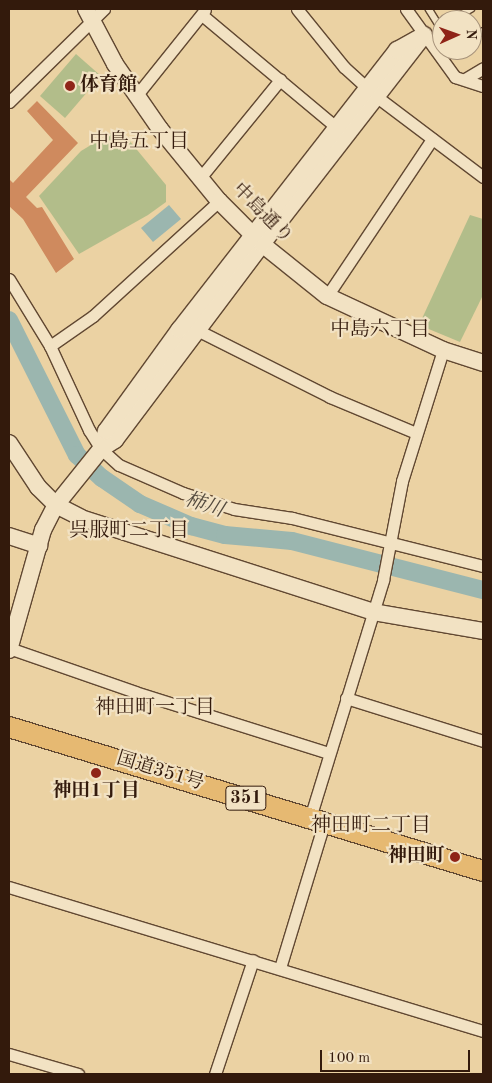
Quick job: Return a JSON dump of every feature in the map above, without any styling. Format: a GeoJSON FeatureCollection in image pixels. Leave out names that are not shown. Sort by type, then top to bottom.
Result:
{"type":"FeatureCollection","features":[{"type":"Feature","properties":{"kind":"highway","name":"国道351号"},"geometry":{"type":"LineString","coordinates":[[9,727],[483,871]]}},
{"type":"Feature","properties":{"kind":"street"},"geometry":{"type":"LineString","coordinates":[[9,102],[88,15],[104,9]]}},
{"type":"Feature","properties":{"kind":"street"},"geometry":{"type":"LineString","coordinates":[[297,9],[344,67],[372,92],[483,178]]}},
{"type":"Feature","properties":{"kind":"street"},"geometry":{"type":"LineString","coordinates":[[406,9],[456,77],[483,86]]}},
{"type":"Feature","properties":{"kind":"street"},"geometry":{"type":"LineString","coordinates":[[136,96],[204,12],[337,128]]}},
{"type":"Feature","properties":{"kind":"street","name":"中島通り"},"geometry":{"type":"LineString","coordinates":[[88,15],[136,96],[200,178],[258,240],[327,296],[443,350],[483,363]]}},
{"type":"Feature","properties":{"kind":"street"},"geometry":{"type":"LineString","coordinates":[[329,753],[135,692],[9,649],[39,546],[56,505],[99,452],[115,440],[197,330],[337,128],[424,35]]}},
{"type":"Feature","properties":{"kind":"street"},"geometry":{"type":"LineString","coordinates":[[464,79],[483,68]]}},
{"type":"Feature","properties":{"kind":"street"},"geometry":{"type":"LineString","coordinates":[[200,178],[280,80]]}},
{"type":"Feature","properties":{"kind":"street"},"geometry":{"type":"LineString","coordinates":[[99,452],[106,431],[179,330],[258,240],[372,92]]}},
{"type":"Feature","properties":{"kind":"street"},"geometry":{"type":"LineString","coordinates":[[327,296],[432,139]]}},
{"type":"Feature","properties":{"kind":"street"},"geometry":{"type":"LineString","coordinates":[[50,346],[93,316],[220,201]]}},
{"type":"Feature","properties":{"kind":"street"},"geometry":{"type":"LineString","coordinates":[[9,280],[50,346],[99,452],[119,465],[184,493],[234,509],[292,518],[389,547],[483,566]]}},
{"type":"Feature","properties":{"kind":"street"},"geometry":{"type":"LineString","coordinates":[[197,330],[330,398],[416,433]]}},
{"type":"Feature","properties":{"kind":"street"},"geometry":{"type":"LineString","coordinates":[[280,968],[317,820],[329,753],[383,580],[416,433],[443,350]]}},
{"type":"Feature","properties":{"kind":"street"},"geometry":{"type":"LineString","coordinates":[[9,443],[38,487],[56,505],[81,518],[373,612],[483,631]]}},
{"type":"Feature","properties":{"kind":"street"},"geometry":{"type":"LineString","coordinates":[[9,536],[39,546]]}},
{"type":"Feature","properties":{"kind":"street"},"geometry":{"type":"LineString","coordinates":[[346,698],[483,741]]}},
{"type":"Feature","properties":{"kind":"street"},"geometry":{"type":"LineString","coordinates":[[9,887],[483,1031]]}},
{"type":"Feature","properties":{"kind":"street"},"geometry":{"type":"LineString","coordinates":[[215,1074],[253,960]]}},
{"type":"Feature","properties":{"kind":"street"},"geometry":{"type":"LineString","coordinates":[[9,1054],[64,1072],[78,1074]]}},
{"type":"Feature","properties":{"kind":"lane"},"geometry":{"type":"LineString","coordinates":[[424,35],[432,32]]}},
{"type":"Feature","properties":{"kind":"green space","name":"体育館"},"geometry":{"type":"Polygon","coordinates":[[[76,54],[101,76],[65,118],[40,96],[76,54]]]}},
{"type":"Feature","properties":{"kind":"green space"},"geometry":{"type":"Polygon","coordinates":[[[119,128],[166,185],[166,202],[148,215],[79,254],[39,196],[81,151],[119,128]]]}},
{"type":"Feature","properties":{"kind":"green space"},"geometry":{"type":"Polygon","coordinates":[[[470,215],[483,219],[483,295],[460,342],[419,325],[470,215]]]}},
{"type":"Feature","properties":{"kind":"water"},"geometry":{"type":"Polygon","coordinates":[[[169,205],[181,219],[153,242],[141,228],[169,205]]]}},
{"type":"Feature","properties":{"kind":"building"},"geometry":{"type":"Polygon","coordinates":[[[37,101],[78,143],[26,197],[37,208],[42,207],[74,259],[56,273],[23,219],[9,206],[9,179],[13,183],[53,140],[27,111],[37,101]]]}},
{"type":"Feature","properties":{"kind":"waterway","name":"柿川"},"geometry":{"type":"LineString","coordinates":[[9,320],[77,455],[102,478],[140,504],[191,526],[225,535],[292,541],[483,590]]}},
{"type":"Feature","properties":{"kind":"place","name":"体育館"},"geometry":{"type":"Point","coordinates":[70,86]}},
{"type":"Feature","properties":{"kind":"place","name":"神田1丁目"},"geometry":{"type":"Point","coordinates":[96,773]}},
{"type":"Feature","properties":{"kind":"place","name":"神田町"},"geometry":{"type":"Point","coordinates":[455,857]}},
{"type":"Feature","properties":{"kind":"district","name":"中島五丁目"},"geometry":{"type":"Point","coordinates":[139,142]}},
{"type":"Feature","properties":{"kind":"district","name":"中島六丁目"},"geometry":{"type":"Point","coordinates":[380,330]}},
{"type":"Feature","properties":{"kind":"district","name":"呉服町二丁目"},"geometry":{"type":"Point","coordinates":[129,531]}},
{"type":"Feature","properties":{"kind":"district","name":"神田町一丁目"},"geometry":{"type":"Point","coordinates":[155,708]}},
{"type":"Feature","properties":{"kind":"district","name":"神田町二丁目"},"geometry":{"type":"Point","coordinates":[371,826]}}]}
